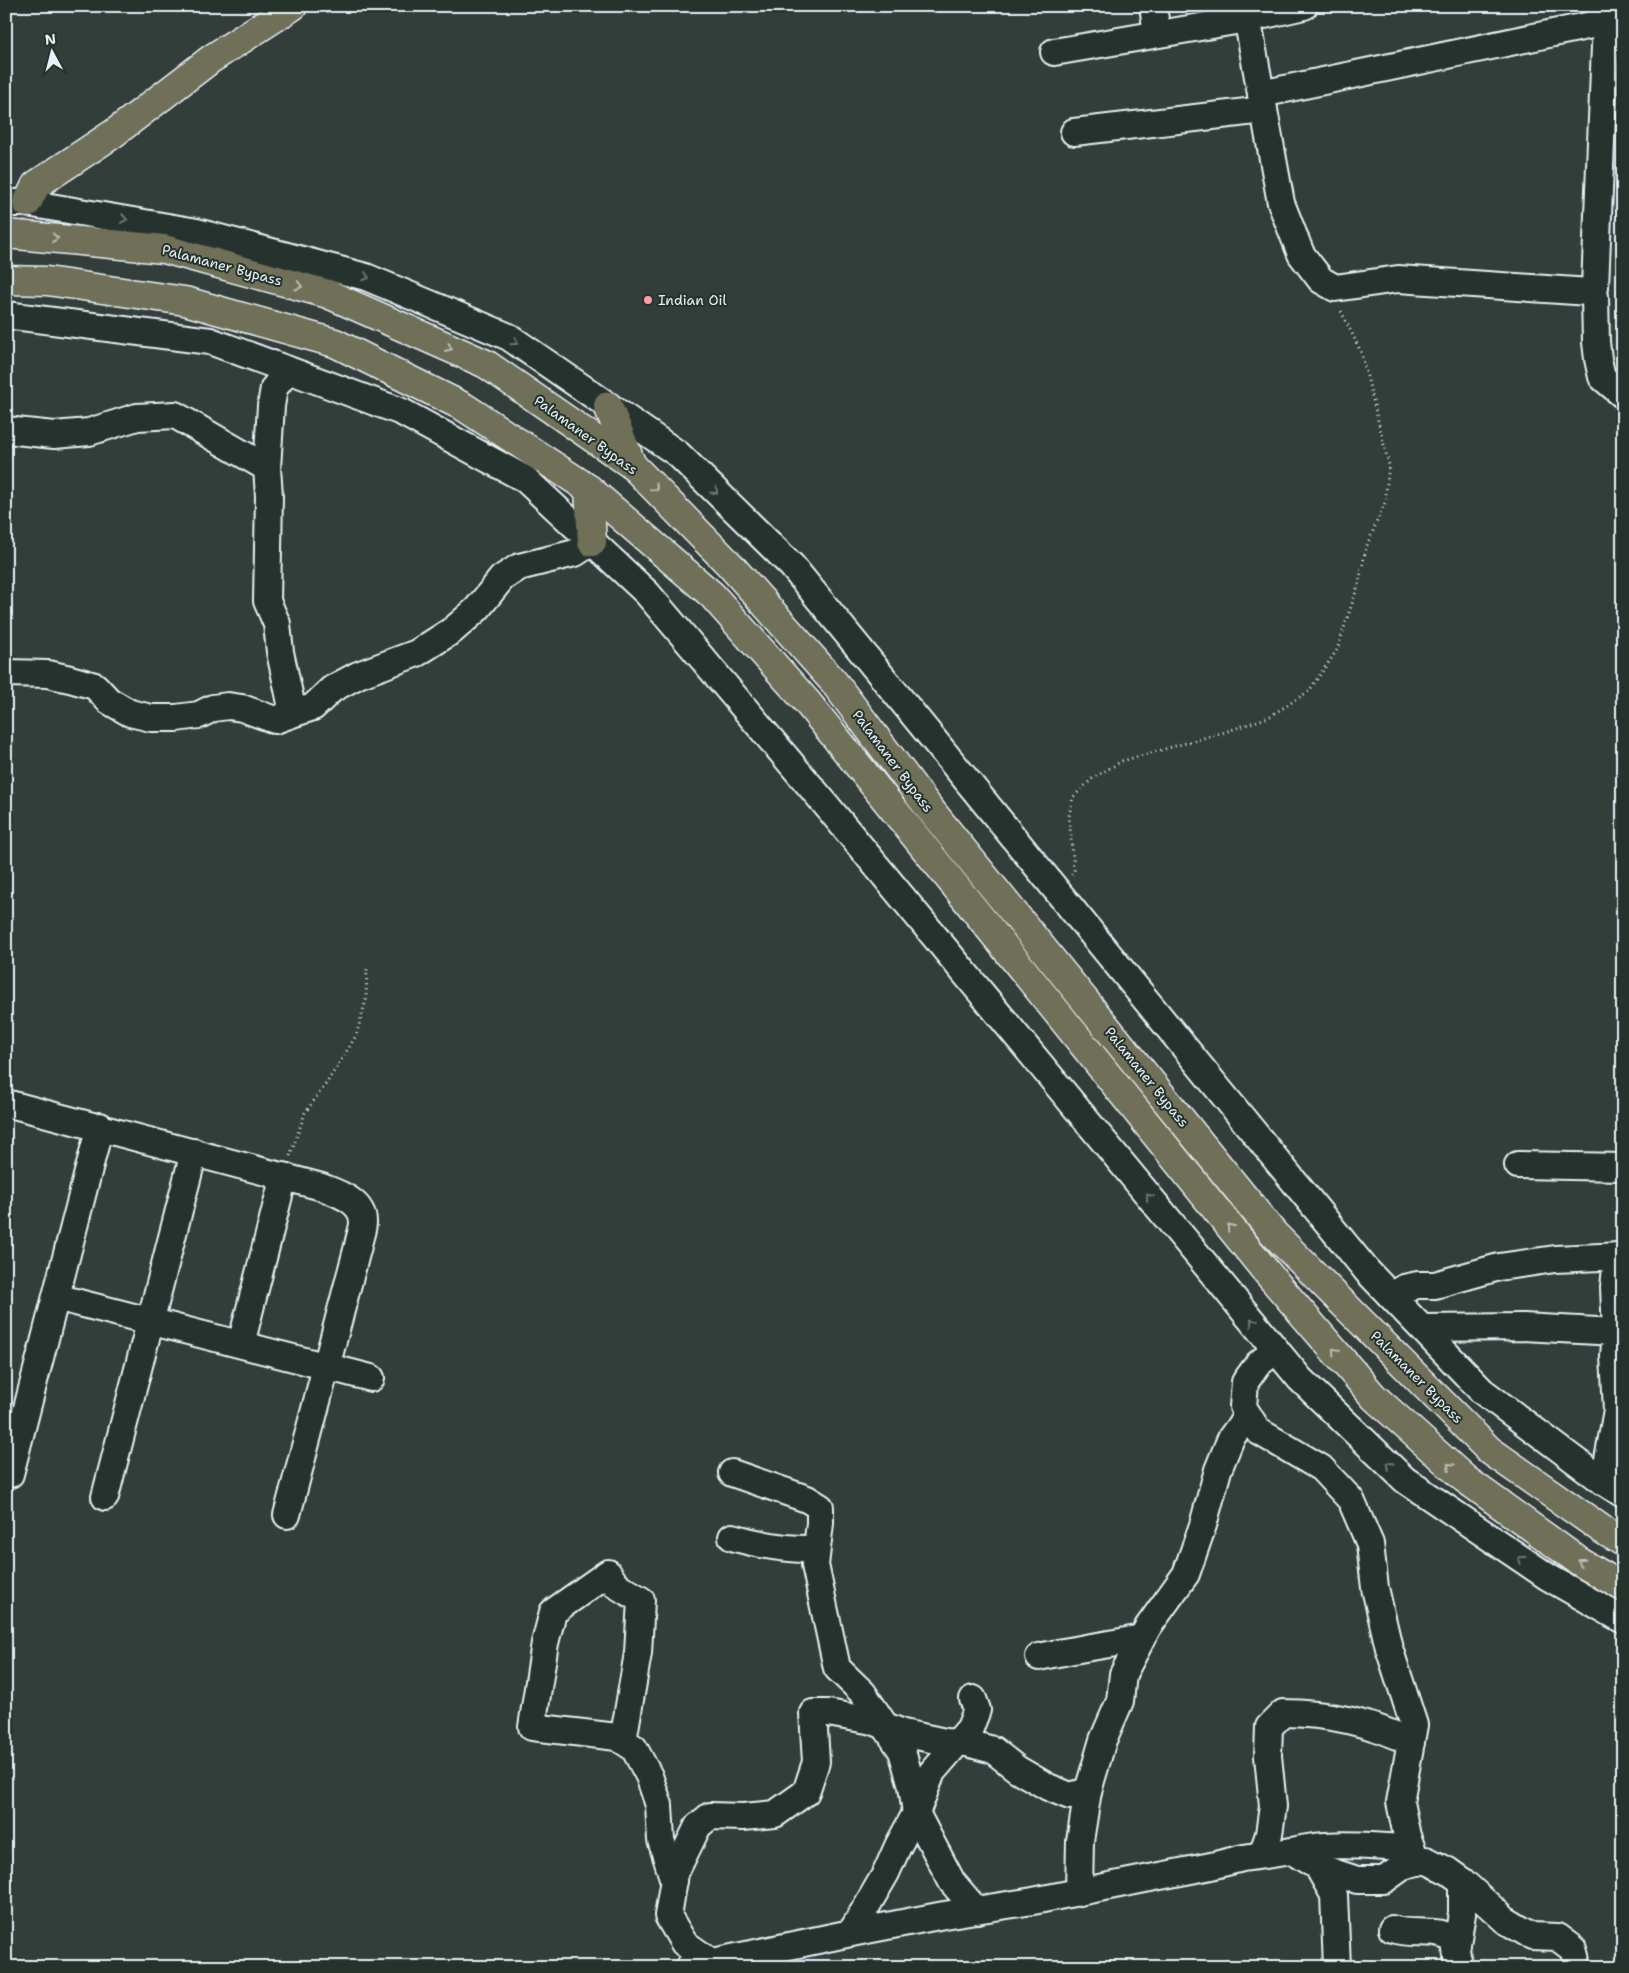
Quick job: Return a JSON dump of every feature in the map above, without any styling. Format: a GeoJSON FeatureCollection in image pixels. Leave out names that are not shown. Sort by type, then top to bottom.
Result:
{"type":"FeatureCollection","features":[{"type":"Feature","properties":{"kind":"main road"},"geometry":{"type":"LineString","coordinates":[[16,203],[36,185],[113,134],[211,59],[292,6]]}},
{"type":"Feature","properties":{"kind":"main road","name":"Palamaner Bypass"},"geometry":{"type":"LineString","coordinates":[[6,234],[164,248],[328,294],[486,364],[632,465],[731,566],[833,681],[929,808],[1274,1234],[1489,1450],[1623,1542]]}},
{"type":"Feature","properties":{"kind":"main road"},"geometry":{"type":"LineString","coordinates":[[6,280],[47,282],[185,301],[335,343],[464,407],[589,489],[712,595],[807,702],[1264,1269],[1374,1396],[1465,1479],[1580,1562],[1623,1587]]}},
{"type":"Feature","properties":{"kind":"main road"},"geometry":{"type":"LineString","coordinates":[[608,406],[632,465]]}},
{"type":"Feature","properties":{"kind":"main road"},"geometry":{"type":"LineString","coordinates":[[589,489],[592,542]]}},
{"type":"Feature","properties":{"kind":"street"},"geometry":{"type":"LineString","coordinates":[[1153,6],[1157,34]]}},
{"type":"Feature","properties":{"kind":"street"},"geometry":{"type":"LineString","coordinates":[[1054,52],[1157,34],[1246,13],[1304,6]]}},
{"type":"Feature","properties":{"kind":"street"},"geometry":{"type":"LineString","coordinates":[[1246,13],[1281,203],[1301,254],[1321,280],[1335,288],[1398,279],[1593,291]]}},
{"type":"Feature","properties":{"kind":"street"},"geometry":{"type":"LineString","coordinates":[[1074,132],[1262,102],[1604,14],[1596,287],[1593,291]]}},
{"type":"Feature","properties":{"kind":"street"},"geometry":{"type":"LineString","coordinates":[[16,203],[197,232],[366,277],[509,337],[678,454],[792,566],[1367,1271],[1482,1391],[1613,1488]]}},
{"type":"Feature","properties":{"kind":"street"},"geometry":{"type":"LineString","coordinates":[[1593,291],[1596,296],[1598,359],[1602,377],[1623,395]]}},
{"type":"Feature","properties":{"kind":"street"},"geometry":{"type":"LineString","coordinates":[[6,315],[210,341],[402,412],[525,480],[647,593],[822,800],[1300,1379],[1405,1480],[1548,1577],[1623,1620]]}},
{"type":"Feature","properties":{"kind":"street"},"geometry":{"type":"LineString","coordinates":[[288,370],[274,388],[266,468],[269,496],[267,601],[276,624],[291,703],[289,715]]}},
{"type":"Feature","properties":{"kind":"street"},"geometry":{"type":"LineString","coordinates":[[6,430],[54,435],[88,432],[137,417],[175,415],[266,468]]}},
{"type":"Feature","properties":{"kind":"street"},"geometry":{"type":"LineString","coordinates":[[6,674],[48,674],[70,678],[95,686],[109,701],[130,713],[151,718],[176,718],[199,715],[213,708],[228,706],[242,708],[275,720],[313,707],[332,689],[358,675],[417,653],[453,630],[477,609],[502,578],[519,566],[575,553],[592,542]]}},
{"type":"Feature","properties":{"kind":"street"},"geometry":{"type":"LineString","coordinates":[[6,1103],[100,1126],[322,1187],[345,1196],[357,1206],[363,1220],[287,1515]]}},
{"type":"Feature","properties":{"kind":"street"},"geometry":{"type":"LineString","coordinates":[[10,1474],[100,1126]]}},
{"type":"Feature","properties":{"kind":"street"},"geometry":{"type":"LineString","coordinates":[[105,1497],[194,1152]]}},
{"type":"Feature","properties":{"kind":"street"},"geometry":{"type":"LineString","coordinates":[[1518,1165],[1623,1167]]}},
{"type":"Feature","properties":{"kind":"street"},"geometry":{"type":"LineString","coordinates":[[241,1344],[284,1176]]}},
{"type":"Feature","properties":{"kind":"street"},"geometry":{"type":"LineString","coordinates":[[1391,1296],[1404,1288],[1418,1285],[1436,1285],[1499,1267],[1555,1259],[1620,1256],[1614,1288],[1619,1332],[1614,1356],[1617,1410],[1613,1488]]}},
{"type":"Feature","properties":{"kind":"street"},"geometry":{"type":"LineString","coordinates":[[56,1297],[371,1378]]}},
{"type":"Feature","properties":{"kind":"street"},"geometry":{"type":"LineString","coordinates":[[1422,1328],[1523,1327],[1619,1332]]}},
{"type":"Feature","properties":{"kind":"street"},"geometry":{"type":"LineString","coordinates":[[1276,1350],[1258,1364],[1245,1382],[1243,1407],[1258,1432],[1321,1468],[1351,1500],[1370,1544],[1375,1588],[1387,1640],[1414,1725],[1400,1802],[1407,1836],[1414,1855]]}},
{"type":"Feature","properties":{"kind":"street"},"geometry":{"type":"LineString","coordinates":[[1079,1892],[1080,1841],[1088,1791],[1103,1740],[1120,1700],[1123,1674],[1148,1627],[1186,1574],[1203,1525],[1218,1470],[1231,1438],[1248,1415]]}},
{"type":"Feature","properties":{"kind":"street"},"geometry":{"type":"LineString","coordinates":[[732,1473],[807,1499],[820,1507],[815,1565],[837,1668],[863,1693],[902,1751],[912,1786],[916,1813],[952,1882],[976,1910]]}},
{"type":"Feature","properties":{"kind":"street"},"geometry":{"type":"LineString","coordinates":[[732,1537],[776,1548],[816,1550]]}},
{"type":"Feature","properties":{"kind":"street"},"geometry":{"type":"LineString","coordinates":[[623,1741],[638,1653],[641,1600],[616,1585],[608,1573],[553,1612],[542,1662],[532,1727],[617,1737],[623,1741],[634,1748],[650,1776],[659,1805],[661,1840],[674,1882]]}},
{"type":"Feature","properties":{"kind":"street"},"geometry":{"type":"LineString","coordinates":[[1039,1657],[1142,1638]]}},
{"type":"Feature","properties":{"kind":"street"},"geometry":{"type":"LineString","coordinates":[[851,1933],[882,1881],[916,1813],[932,1772],[970,1728],[976,1710],[973,1699]]}},
{"type":"Feature","properties":{"kind":"street"},"geometry":{"type":"LineString","coordinates":[[1088,1791],[1070,1796],[1048,1787],[1018,1769],[993,1750],[967,1743],[957,1743],[903,1733],[864,1720],[828,1713],[813,1713],[816,1762],[806,1792],[775,1814],[743,1817],[710,1816],[698,1826],[676,1873],[668,1916],[684,1943],[700,1964],[851,1933],[1079,1892],[1276,1849],[1341,1844],[1414,1855],[1448,1871],[1462,1880],[1506,1920],[1532,1936],[1557,1937],[1573,1949],[1578,1967]]}},
{"type":"Feature","properties":{"kind":"street"},"geometry":{"type":"LineString","coordinates":[[1276,1849],[1268,1756],[1269,1727],[1283,1713],[1309,1713],[1356,1721],[1411,1742]]}},
{"type":"Feature","properties":{"kind":"street"},"geometry":{"type":"LineString","coordinates":[[1276,1849],[1318,1867],[1356,1880],[1384,1880],[1405,1865],[1414,1855]]}},
{"type":"Feature","properties":{"kind":"street"},"geometry":{"type":"LineString","coordinates":[[1318,1867],[1334,1895],[1338,1967]]}},
{"type":"Feature","properties":{"kind":"street"},"geometry":{"type":"LineString","coordinates":[[1458,1955],[1462,1914],[1462,1880]]}},
{"type":"Feature","properties":{"kind":"street"},"geometry":{"type":"LineString","coordinates":[[1392,1929],[1408,1933],[1427,1931],[1450,1936],[1458,1955]]}},
{"type":"Feature","properties":{"kind":"path"},"geometry":{"type":"LineString","coordinates":[[1060,894],[1068,887],[1074,870],[1069,816],[1073,797],[1093,778],[1122,761],[1225,732],[1269,717],[1309,690],[1337,650],[1359,582],[1366,548],[1385,502],[1389,465],[1361,352],[1340,309],[1335,288]]}},
{"type":"Feature","properties":{"kind":"path"},"geometry":{"type":"LineString","coordinates":[[284,1176],[305,1113],[328,1082],[356,1036],[366,1000],[367,968]]}},
{"type":"Feature","properties":{"kind":"place","name":"Indian Oil"},"geometry":{"type":"Point","coordinates":[648,300]}}]}
